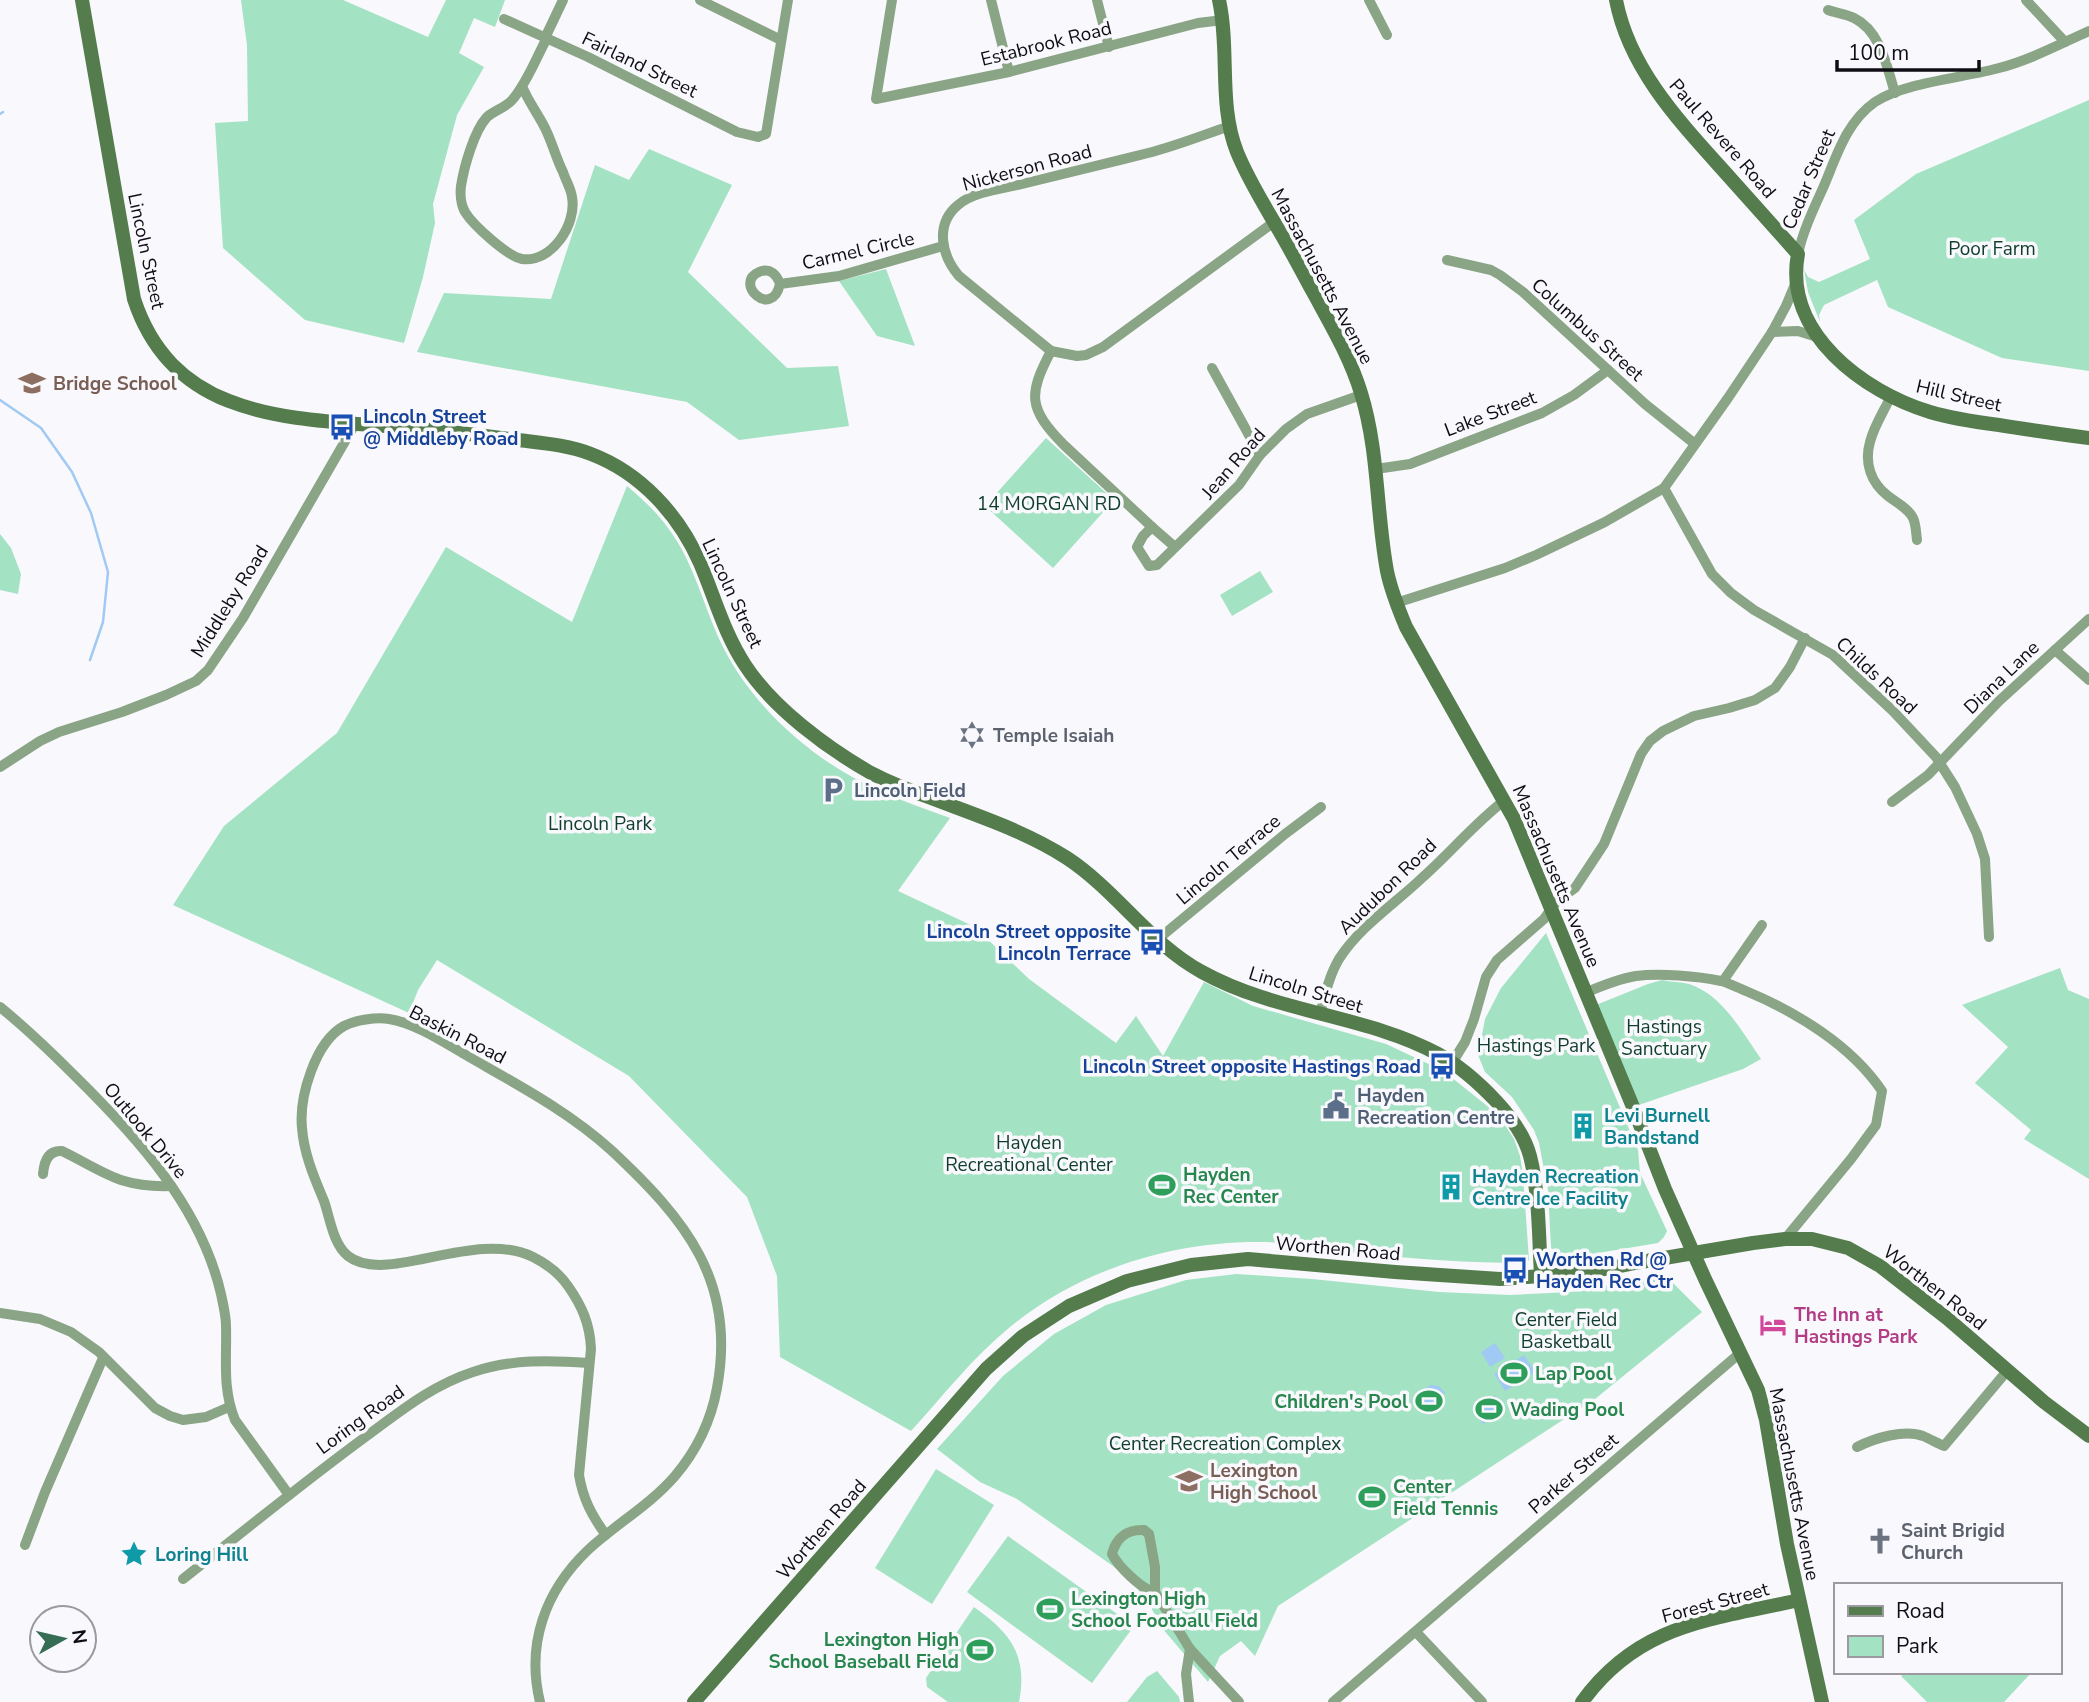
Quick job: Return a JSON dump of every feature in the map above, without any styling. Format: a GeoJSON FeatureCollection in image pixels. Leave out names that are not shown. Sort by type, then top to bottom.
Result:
{"type":"FeatureCollection","features":[{"type":"Feature","properties":{"kind":"main road","name":"Lincoln Street"},"geometry":{"type":"LineString","coordinates":[[82,0],[134,299],[153,343],[185,376],[219,399],[257,410],[325,421],[486,436],[560,446],[590,453],[628,474],[652,492],[676,520],[698,558],[720,619],[747,669],[783,709],[834,751],[878,777],[1022,833],[1068,859],[1111,893],[1176,956],[1216,979],[1268,1001],[1397,1037],[1434,1052],[1475,1081],[1505,1110],[1525,1142],[1533,1172],[1541,1276]]}},
{"type":"Feature","properties":{"kind":"main road","name":"Massachusetts Avenue"},"geometry":{"type":"LineString","coordinates":[[1219,0],[1223,20],[1230,127],[1236,151],[1327,316],[1348,358],[1362,395],[1376,469],[1387,570],[1396,603],[1406,626],[1505,800],[1665,1189],[1758,1390],[1766,1420],[1782,1521],[1822,1702]]}},
{"type":"Feature","properties":{"kind":"main road","name":"Paul Revere Road"},"geometry":{"type":"LineString","coordinates":[[1616,0],[1636,57],[1661,98],[1798,254]]}},
{"type":"Feature","properties":{"kind":"main road","name":"Cedar Street"},"geometry":{"type":"LineString","coordinates":[[1796,282],[1798,254]]}},
{"type":"Feature","properties":{"kind":"main road","name":"Hill Street"},"geometry":{"type":"LineString","coordinates":[[1796,282],[1817,337],[1843,363],[1891,396],[1922,410],[1953,418],[2089,439]]}},
{"type":"Feature","properties":{"kind":"main road","name":"Worthen Road"},"geometry":{"type":"LineString","coordinates":[[694,1702],[986,1369],[1023,1336],[1069,1307],[1127,1281],[1191,1265],[1248,1259],[1500,1279],[1585,1273],[1753,1243],[1785,1239],[1812,1240],[1848,1248],[1880,1266],[2089,1436]]}},
{"type":"Feature","properties":{"kind":"main road","name":"Forest Street"},"geometry":{"type":"LineString","coordinates":[[1582,1702],[1611,1669],[1658,1636],[1694,1624],[1799,1600]]}},
{"type":"Feature","properties":{"kind":"street"},"geometry":{"type":"LineString","coordinates":[[522,86],[556,154],[572,195],[573,214],[563,237],[552,249],[536,257],[524,259],[511,256],[465,212],[461,201],[461,187],[477,132],[488,117],[511,102],[522,86],[563,0]]}},
{"type":"Feature","properties":{"kind":"street"},"geometry":{"type":"LineString","coordinates":[[701,0],[781,40],[788,0]]}},
{"type":"Feature","properties":{"kind":"street","name":"Estabrook Road"},"geometry":{"type":"LineString","coordinates":[[892,0],[876,99],[1009,72],[1198,23],[1223,20]]}},
{"type":"Feature","properties":{"kind":"street"},"geometry":{"type":"LineString","coordinates":[[991,0],[1009,72]]}},
{"type":"Feature","properties":{"kind":"street"},"geometry":{"type":"LineString","coordinates":[[1097,0],[1109,47]]}},
{"type":"Feature","properties":{"kind":"street"},"geometry":{"type":"LineString","coordinates":[[1369,0],[1388,35]]}},
{"type":"Feature","properties":{"kind":"street"},"geometry":{"type":"LineString","coordinates":[[2026,0],[2065,41]]}},
{"type":"Feature","properties":{"kind":"street"},"geometry":{"type":"LineString","coordinates":[[1828,10],[1853,17],[1870,32],[1880,46],[1895,93]]}},
{"type":"Feature","properties":{"kind":"street","name":"Fairland Street"},"geometry":{"type":"LineString","coordinates":[[504,19],[737,132],[761,137],[766,134],[781,40]]}},
{"type":"Feature","properties":{"kind":"street","name":"Cedar Street"},"geometry":{"type":"LineString","coordinates":[[1798,254],[1808,221],[1847,134],[1869,107],[1895,93],[2002,68],[2089,32]]}},
{"type":"Feature","properties":{"kind":"street","name":"Nickerson Road"},"geometry":{"type":"LineString","coordinates":[[943,246],[946,223],[955,208],[965,200],[1151,152],[1230,127]]}},
{"type":"Feature","properties":{"kind":"street"},"geometry":{"type":"LineString","coordinates":[[943,246],[949,262],[960,276],[1051,351],[1077,356],[1103,347],[1274,222]]}},
{"type":"Feature","properties":{"kind":"street","name":"Carmel Circle"},"geometry":{"type":"LineString","coordinates":[[780,285],[839,276],[943,246]]}},
{"type":"Feature","properties":{"kind":"street","name":"Columbus Street"},"geometry":{"type":"LineString","coordinates":[[1447,260],[1491,270],[1523,292],[1608,370],[1695,444]]}},
{"type":"Feature","properties":{"kind":"street","name":"Cedar Street"},"geometry":{"type":"LineString","coordinates":[[1396,603],[1505,568],[1536,555],[1601,524],[1664,488],[1772,332],[1796,282]]}},
{"type":"Feature","properties":{"kind":"street"},"geometry":{"type":"LineString","coordinates":[[1772,332],[1798,331],[1817,337]]}},
{"type":"Feature","properties":{"kind":"street"},"geometry":{"type":"LineString","coordinates":[[1051,351],[1036,381],[1036,401],[1040,416],[1063,444],[1175,547]]}},
{"type":"Feature","properties":{"kind":"street"},"geometry":{"type":"LineString","coordinates":[[1212,368],[1260,455]]}},
{"type":"Feature","properties":{"kind":"street","name":"Lake Street"},"geometry":{"type":"LineString","coordinates":[[1376,469],[1410,464],[1542,413],[1574,395],[1608,370]]}},
{"type":"Feature","properties":{"kind":"street","name":"Jean Road"},"geometry":{"type":"LineString","coordinates":[[1152,527],[1137,547],[1149,566],[1157,565],[1240,485],[1260,455],[1286,429],[1307,414],[1362,395]]}},
{"type":"Feature","properties":{"kind":"street"},"geometry":{"type":"LineString","coordinates":[[1891,396],[1870,442],[1867,455],[1869,469],[1876,485],[1903,506],[1915,520],[1917,540]]}},
{"type":"Feature","properties":{"kind":"street","name":"Middleby Road"},"geometry":{"type":"LineString","coordinates":[[0,767],[40,741],[166,695],[196,681],[208,670],[243,618],[355,424]]}},
{"type":"Feature","properties":{"kind":"street","name":"Childs Road"},"geometry":{"type":"LineString","coordinates":[[1664,488],[1712,574],[1754,610],[1833,655],[1893,711],[1939,762],[1978,834],[1985,859],[1989,937]]}},
{"type":"Feature","properties":{"kind":"street","name":"Diana Lane"},"geometry":{"type":"LineString","coordinates":[[1892,802],[1928,775],[1999,701],[2089,619]]}},
{"type":"Feature","properties":{"kind":"street"},"geometry":{"type":"LineString","coordinates":[[1452,1063],[1465,1042],[1486,977],[1497,960],[1575,888],[1604,844],[1641,754],[1650,741],[1694,716],[1755,700],[1774,688],[1790,667],[1805,638]]}},
{"type":"Feature","properties":{"kind":"street"},"geometry":{"type":"LineString","coordinates":[[2054,650],[2089,680]]}},
{"type":"Feature","properties":{"kind":"street","name":"Audubon Road"},"geometry":{"type":"LineString","coordinates":[[1320,1014],[1329,977],[1346,949],[1505,800]]}},
{"type":"Feature","properties":{"kind":"street","name":"Lincoln Terrace"},"geometry":{"type":"LineString","coordinates":[[1157,940],[1321,807]]}},
{"type":"Feature","properties":{"kind":"street"},"geometry":{"type":"LineString","coordinates":[[1723,981],[1762,925]]}},
{"type":"Feature","properties":{"kind":"street"},"geometry":{"type":"LineString","coordinates":[[1585,993],[1636,976],[1723,981],[1797,1017],[1834,1042],[1869,1072],[1882,1091],[1876,1125],[1851,1160],[1785,1239]]}},
{"type":"Feature","properties":{"kind":"street","name":"Outlook Drive"},"geometry":{"type":"LineString","coordinates":[[0,1007],[97,1098],[151,1158],[201,1234],[214,1268],[226,1324],[225,1367],[229,1407],[235,1420],[289,1495]]}},
{"type":"Feature","properties":{"kind":"street","name":"Baskin Road"},"geometry":{"type":"LineString","coordinates":[[540,1702],[535,1668],[536,1640],[554,1593],[588,1550],[648,1503],[673,1478],[702,1435],[713,1410],[720,1369],[722,1335],[719,1306],[704,1262],[689,1236],[652,1192],[598,1138],[566,1114],[405,1023],[386,1018],[343,1027],[326,1044],[311,1069],[305,1090],[302,1126],[306,1154],[344,1254],[360,1263],[387,1266],[476,1248],[503,1248],[527,1254],[546,1264],[563,1278],[585,1313],[590,1332],[579,1475],[582,1492],[591,1514],[606,1535]]}},
{"type":"Feature","properties":{"kind":"street"},"geometry":{"type":"LineString","coordinates":[[43,1174],[44,1166],[52,1152],[62,1151],[117,1180],[135,1185],[171,1186]]}},
{"type":"Feature","properties":{"kind":"street"},"geometry":{"type":"LineString","coordinates":[[0,1313],[40,1319],[71,1332],[99,1352],[155,1408],[170,1416],[183,1420],[206,1417],[229,1407]]}},
{"type":"Feature","properties":{"kind":"street","name":"Parker Street"},"geometry":{"type":"LineString","coordinates":[[1333,1702],[1740,1353]]}},
{"type":"Feature","properties":{"kind":"street"},"geometry":{"type":"LineString","coordinates":[[25,1545],[103,1358]]}},
{"type":"Feature","properties":{"kind":"street","name":"Loring Road"},"geometry":{"type":"LineString","coordinates":[[183,1579],[344,1452],[432,1389],[473,1371],[496,1365],[522,1361],[589,1363]]}},
{"type":"Feature","properties":{"kind":"street"},"geometry":{"type":"LineString","coordinates":[[1857,1447],[1869,1441],[1902,1434],[1921,1435],[1944,1446],[2007,1371]]}},
{"type":"Feature","properties":{"kind":"street"},"geometry":{"type":"LineString","coordinates":[[1154,1592],[1132,1577],[1112,1554],[1117,1541],[1129,1531],[1144,1530],[1149,1534],[1155,1567],[1154,1592],[1190,1649],[1239,1702]]}},
{"type":"Feature","properties":{"kind":"street"},"geometry":{"type":"LineString","coordinates":[[1416,1632],[1482,1702]]}},
{"type":"Feature","properties":{"kind":"street"},"geometry":{"type":"LineString","coordinates":[[1189,1702],[1186,1674],[1190,1649]]}},
{"type":"Feature","properties":{"kind":"green space"},"geometry":{"type":"Polygon","coordinates":[[[241,0],[343,0],[428,37],[446,0],[505,0],[495,27],[474,18],[459,53],[484,67],[457,115],[433,204],[435,223],[423,277],[404,343],[305,320],[223,248],[215,123],[248,121],[247,45],[241,0]]]}},
{"type":"Feature","properties":{"kind":"green space","name":"Poor Farm"},"geometry":{"type":"Polygon","coordinates":[[[2089,100],[2089,371],[2002,358],[1888,307],[1877,280],[1824,305],[1819,315],[1820,322],[1808,292],[1804,270],[1808,277],[1819,282],[1870,259],[1854,220],[1916,174],[2089,100]]]}},
{"type":"Feature","properties":{"kind":"green space"},"geometry":{"type":"Polygon","coordinates":[[[649,149],[732,185],[688,272],[787,368],[838,366],[849,426],[739,440],[687,402],[417,352],[444,293],[551,299],[595,165],[629,180],[649,149]]]}},
{"type":"Feature","properties":{"kind":"green space"},"geometry":{"type":"Polygon","coordinates":[[[886,269],[915,346],[877,336],[839,281],[886,269]]]}},
{"type":"Feature","properties":{"kind":"green space","name":"14 MORGAN RD"},"geometry":{"type":"Polygon","coordinates":[[[1046,438],[1114,500],[1053,568],[985,506],[1046,438]]]}},
{"type":"Feature","properties":{"kind":"green space","name":"Lincoln Park"},"geometry":{"type":"Polygon","coordinates":[[[627,486],[659,517],[677,542],[724,649],[737,672],[771,714],[790,733],[834,766],[888,795],[950,818],[898,891],[975,927],[1029,979],[1116,1043],[1136,1016],[1163,1056],[1204,982],[1253,1006],[1386,1044],[1433,1066],[1486,1105],[1501,1119],[1514,1139],[1523,1175],[1529,1260],[1526,1263],[1441,1260],[1261,1242],[1227,1243],[1161,1253],[1096,1275],[1037,1307],[983,1351],[911,1431],[780,1357],[777,1276],[747,1197],[629,1076],[437,960],[418,990],[409,1013],[173,905],[224,826],[337,733],[446,547],[572,622],[627,486]]]}},
{"type":"Feature","properties":{"kind":"green space"},"geometry":{"type":"Polygon","coordinates":[[[0,534],[11,548],[21,574],[18,594],[0,590],[0,534]]]}},
{"type":"Feature","properties":{"kind":"green space"},"geometry":{"type":"Polygon","coordinates":[[[1260,571],[1273,592],[1232,616],[1220,595],[1260,571]]]}},
{"type":"Feature","properties":{"kind":"green space","name":"Hastings Park"},"geometry":{"type":"Polygon","coordinates":[[[1546,933],[1638,1150],[1640,1173],[1667,1231],[1658,1243],[1556,1260],[1551,1247],[1548,1190],[1539,1143],[1534,1130],[1512,1097],[1485,1072],[1478,1055],[1485,1019],[1501,988],[1546,933]]]}},
{"type":"Feature","properties":{"kind":"green space"},"geometry":{"type":"Polygon","coordinates":[[[2060,968],[2068,990],[2089,999],[2089,1179],[2024,1139],[2031,1130],[1975,1083],[2008,1047],[1962,1005],[2060,968]]]}},
{"type":"Feature","properties":{"kind":"green space","name":"Hastings Sanctuary"},"geometry":{"type":"Polygon","coordinates":[[[1662,980],[1689,984],[1712,997],[1731,1015],[1761,1059],[1743,1069],[1633,1107],[1591,1007],[1662,980]]]}},
{"type":"Feature","properties":{"kind":"green space","name":"Center Recreation Complex"},"geometry":{"type":"Polygon","coordinates":[[[1236,1274],[1439,1292],[1510,1295],[1571,1292],[1642,1279],[1663,1278],[1671,1281],[1702,1312],[1595,1399],[1278,1606],[1255,1656],[1241,1641],[1220,1656],[1208,1682],[1162,1628],[1148,1602],[1132,1582],[1017,1499],[980,1482],[937,1449],[1003,1376],[1054,1334],[1106,1305],[1186,1280],[1236,1274]]]}},
{"type":"Feature","properties":{"kind":"green space"},"geometry":{"type":"Polygon","coordinates":[[[936,1469],[994,1505],[932,1604],[875,1568],[936,1469]]]}},
{"type":"Feature","properties":{"kind":"green space","name":"Lexington High School Football Field"},"geometry":{"type":"Polygon","coordinates":[[[1008,1536],[1134,1626],[1092,1683],[967,1592],[1008,1536]]]}},
{"type":"Feature","properties":{"kind":"green space","name":"Lexington High School Baseball Field"},"geometry":{"type":"Polygon","coordinates":[[[974,1607],[998,1626],[1014,1647],[1021,1671],[1019,1702],[948,1702],[927,1687],[926,1678],[974,1607]]]}},
{"type":"Feature","properties":{"kind":"green space"},"geometry":{"type":"Polygon","coordinates":[[[1157,1671],[1179,1697],[1180,1702],[1127,1702],[1147,1677],[1157,1671]]]}},
{"type":"Feature","properties":{"kind":"green space"},"geometry":{"type":"Polygon","coordinates":[[[2030,1674],[2004,1702],[1927,1702],[1901,1676],[2030,1674]]]}},
{"type":"Feature","properties":{"kind":"water"},"geometry":{"type":"Polygon","coordinates":[[[1495,1343],[1505,1358],[1490,1367],[1481,1352],[1495,1343]]]}},
{"type":"Feature","properties":{"kind":"water","name":"Lap Pool"},"geometry":{"type":"Polygon","coordinates":[[[1524,1355],[1535,1372],[1505,1391],[1494,1374],[1524,1355]]]}},
{"type":"Feature","properties":{"kind":"water","name":"Children's Pool"},"geometry":{"type":"Polygon","coordinates":[[[1431,1385],[1439,1386],[1445,1393],[1435,1399],[1441,1408],[1430,1415],[1421,1398],[1423,1390],[1431,1385]]]}},
{"type":"Feature","properties":{"kind":"water","name":"Wading Pool"},"geometry":{"type":"Polygon","coordinates":[[[1495,1395],[1505,1410],[1483,1424],[1473,1409],[1495,1395]]]}},
{"type":"Feature","properties":{"kind":"waterway"},"geometry":{"type":"LineString","coordinates":[[0,400],[41,428],[72,472],[91,513],[108,572],[103,622],[90,660]]}},
{"type":"Feature","properties":{"kind":"place","name":"Bridge School"},"geometry":{"type":"Point","coordinates":[32,383]}},
{"type":"Feature","properties":{"kind":"place","name":"Lincoln Street @ Middleby Road"},"geometry":{"type":"Point","coordinates":[342,427]}},
{"type":"Feature","properties":{"kind":"place","name":"Temple Isaiah"},"geometry":{"type":"Point","coordinates":[972,735]}},
{"type":"Feature","properties":{"kind":"place","name":"Lincoln Field"},"geometry":{"type":"Point","coordinates":[833,790]}},
{"type":"Feature","properties":{"kind":"place","name":"Lincoln Street opposite Lincoln Terrace"},"geometry":{"type":"Point","coordinates":[1152,942]}},
{"type":"Feature","properties":{"kind":"place","name":"Lincoln Street opposite Hastings Road"},"geometry":{"type":"Point","coordinates":[1442,1066]}},
{"type":"Feature","properties":{"kind":"place","name":"Hayden Recreation Centre"},"geometry":{"type":"Point","coordinates":[1336,1106]}},
{"type":"Feature","properties":{"kind":"place","name":"Levi Burnell Bandstand"},"geometry":{"type":"Point","coordinates":[1583,1126]}},
{"type":"Feature","properties":{"kind":"place","name":"Hayden Rec Center"},"geometry":{"type":"Point","coordinates":[1162,1185]}},
{"type":"Feature","properties":{"kind":"place","name":"Hayden Recreation Centre Ice Facility"},"geometry":{"type":"Point","coordinates":[1451,1187]}},
{"type":"Feature","properties":{"kind":"place","name":"Worthen Rd @ Hayden Rec Ctr"},"geometry":{"type":"Point","coordinates":[1515,1270]}},
{"type":"Feature","properties":{"kind":"place","name":"The Inn at Hastings Park"},"geometry":{"type":"Point","coordinates":[1773,1325]}},
{"type":"Feature","properties":{"kind":"place","name":"Lap Pool"},"geometry":{"type":"Point","coordinates":[1514,1373]}},
{"type":"Feature","properties":{"kind":"place","name":"Children's Pool"},"geometry":{"type":"Point","coordinates":[1429,1401]}},
{"type":"Feature","properties":{"kind":"place","name":"Wading Pool"},"geometry":{"type":"Point","coordinates":[1489,1409]}},
{"type":"Feature","properties":{"kind":"place","name":"Lexington High School"},"geometry":{"type":"Point","coordinates":[1189,1481]}},
{"type":"Feature","properties":{"kind":"place","name":"Center Field Tennis"},"geometry":{"type":"Point","coordinates":[1372,1497]}},
{"type":"Feature","properties":{"kind":"place","name":"Saint Brigid Church"},"geometry":{"type":"Point","coordinates":[1880,1541]}},
{"type":"Feature","properties":{"kind":"place","name":"Loring Hill"},"geometry":{"type":"Point","coordinates":[134,1554]}},
{"type":"Feature","properties":{"kind":"place","name":"Lexington High School Football Field"},"geometry":{"type":"Point","coordinates":[1050,1609]}},
{"type":"Feature","properties":{"kind":"place","name":"Lexington High School Baseball Field"},"geometry":{"type":"Point","coordinates":[980,1650]}},
{"type":"Feature","properties":{"kind":"park label","name":"Hayden Recreational Center"},"geometry":{"type":"Point","coordinates":[1029,1153]}},
{"type":"Feature","properties":{"kind":"park label","name":"Center Field Basketball"},"geometry":{"type":"Point","coordinates":[1566,1330]}}]}
